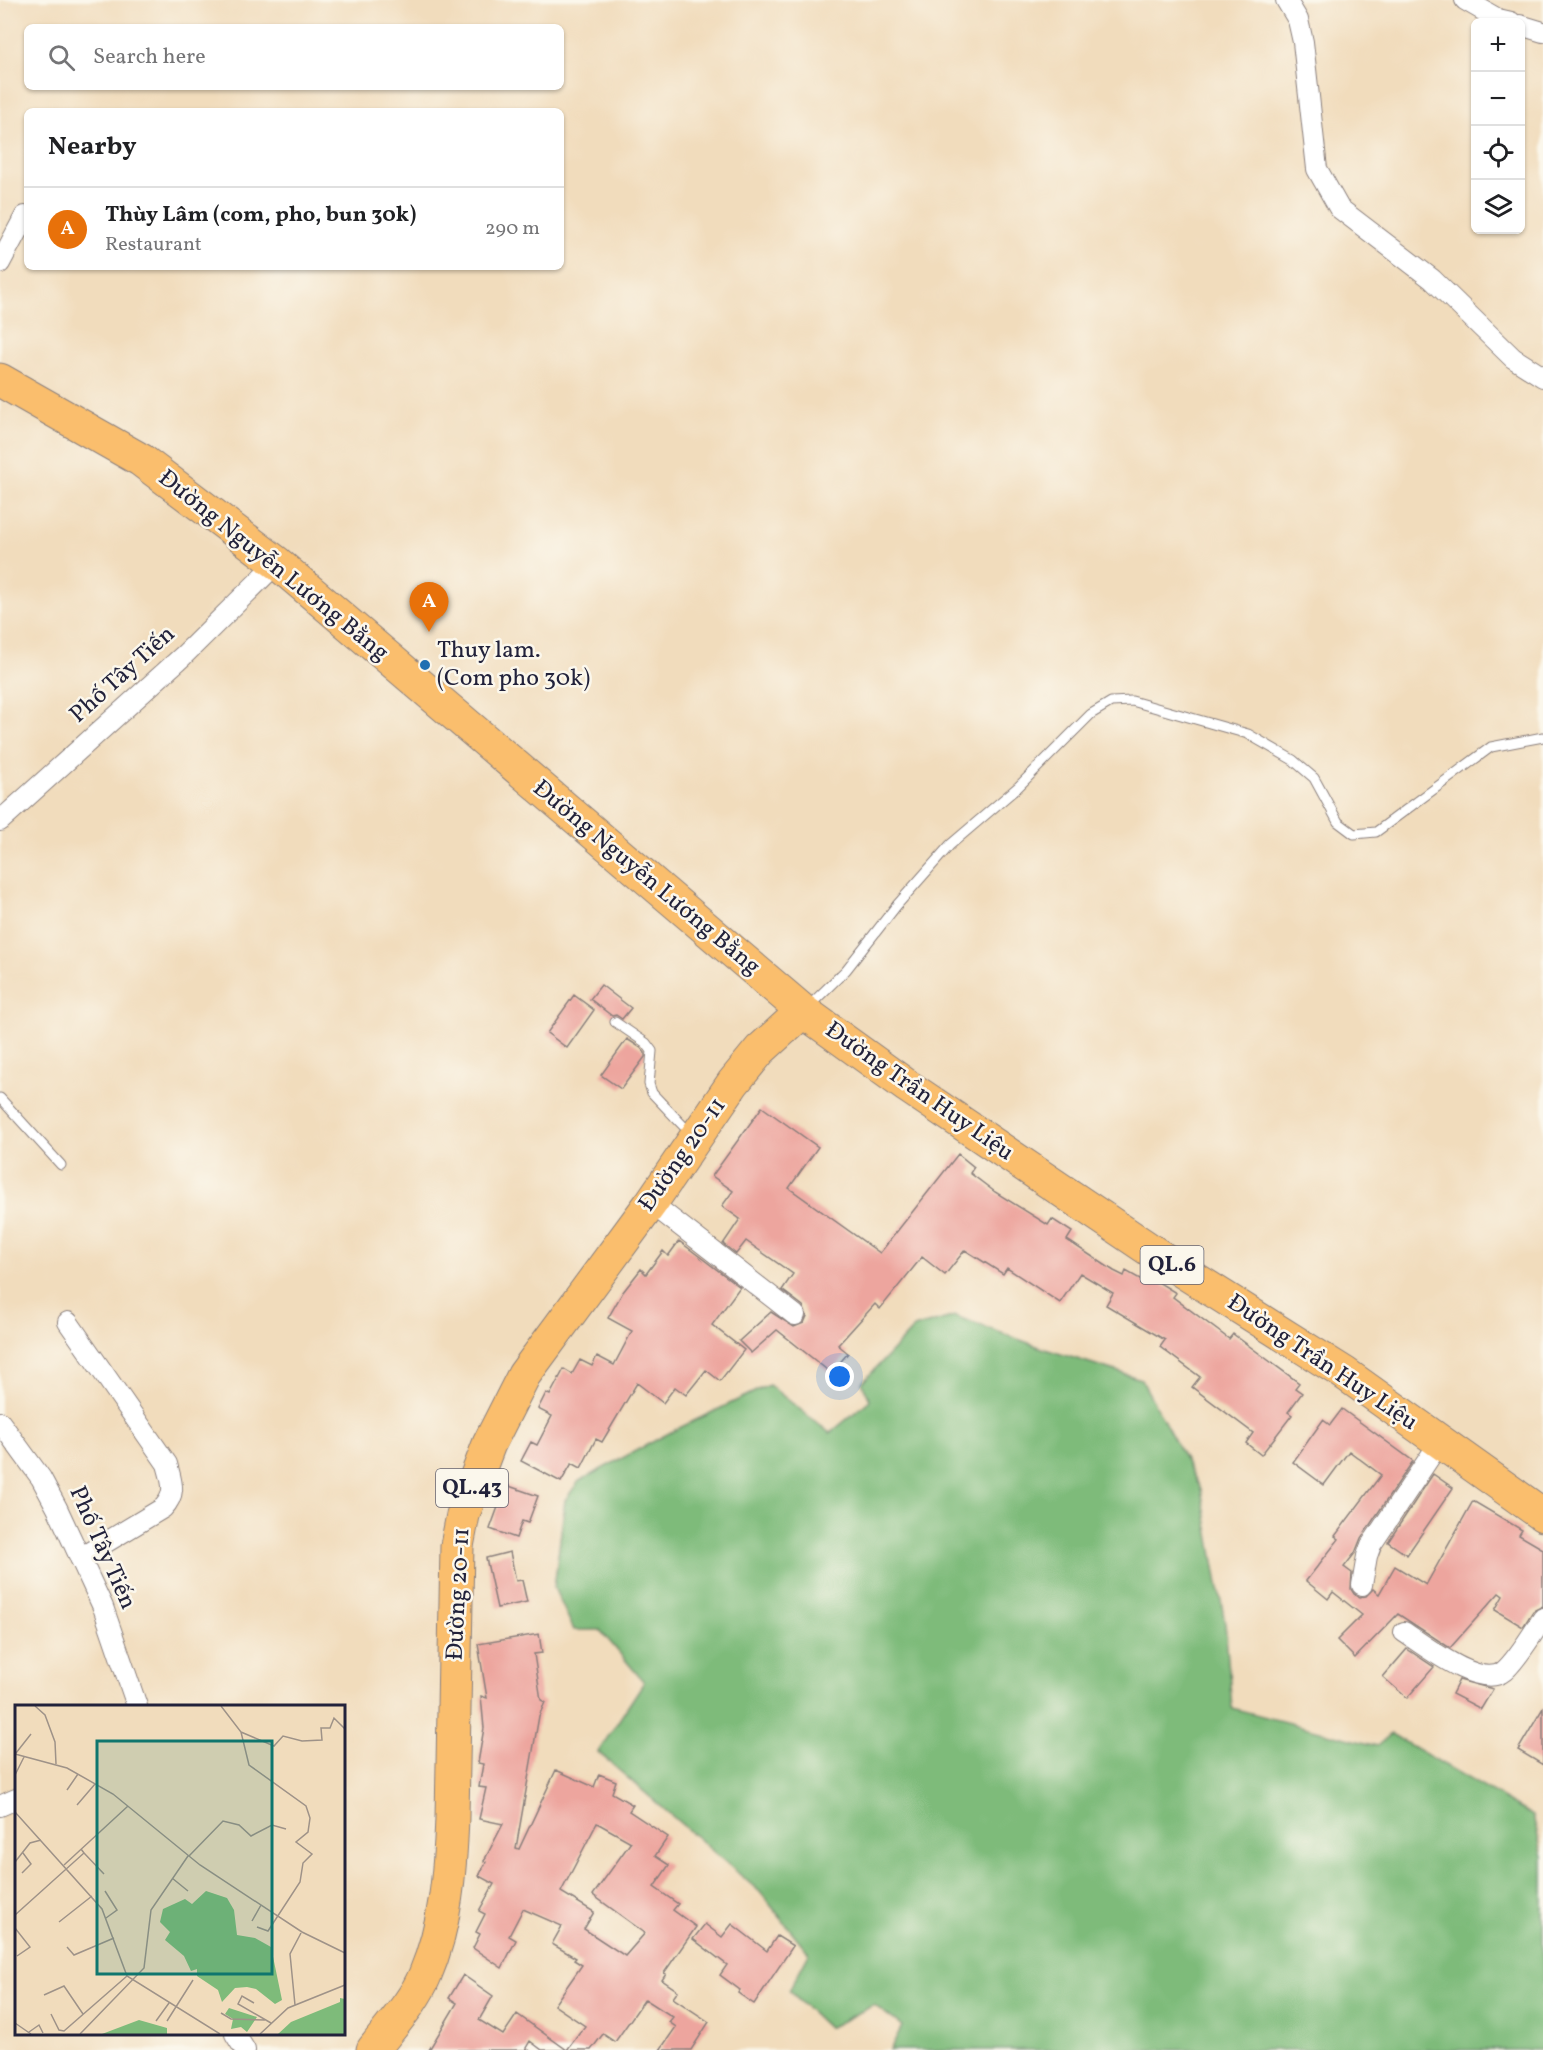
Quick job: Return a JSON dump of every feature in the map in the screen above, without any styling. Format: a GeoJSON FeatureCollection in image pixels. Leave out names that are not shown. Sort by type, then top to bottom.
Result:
{"type":"FeatureCollection","features":[{"type":"Feature","properties":{"kind":"highway","name":"Đường Nguyễn Lương Bằng"},"geometry":{"type":"LineString","coordinates":[[0,380],[141,460],[277,563],[803,1011]]}},
{"type":"Feature","properties":{"kind":"highway","name":"Đường 20-11"},"geometry":{"type":"LineString","coordinates":[[373,2050],[425,1976],[446,1899],[452,1818],[457,1546],[463,1515],[489,1444],[524,1375],[651,1203],[733,1083],[760,1050],[803,1011]]}},
{"type":"Feature","properties":{"kind":"highway","name":"Đường Trần Huy Liệu"},"geometry":{"type":"LineString","coordinates":[[803,1011],[907,1086],[1168,1262],[1344,1373],[1542,1513]]}},
{"type":"Feature","properties":{"kind":"street"},"geometry":{"type":"LineString","coordinates":[[1286,0],[1298,20],[1303,42],[1317,169],[1340,208],[1432,279],[1513,358],[1543,377]]}},
{"type":"Feature","properties":{"kind":"street"},"geometry":{"type":"LineString","coordinates":[[1465,0],[1496,18]]}},
{"type":"Feature","properties":{"kind":"street"},"geometry":{"type":"LineString","coordinates":[[1525,26],[1543,32]]}},
{"type":"Feature","properties":{"kind":"street"},"geometry":{"type":"LineString","coordinates":[[0,263],[24,218]]}},
{"type":"Feature","properties":{"kind":"street","name":"Phố Tây Tiến"},"geometry":{"type":"LineString","coordinates":[[0,821],[183,656],[277,563]]}},
{"type":"Feature","properties":{"kind":"street"},"geometry":{"type":"LineString","coordinates":[[651,1203],[795,1315]]}},
{"type":"Feature","properties":{"kind":"street"},"geometry":{"type":"LineString","coordinates":[[68,1322],[167,1464],[172,1484],[171,1499],[163,1508],[80,1558]]}},
{"type":"Feature","properties":{"kind":"street","name":"Phố Tây Tiến"},"geometry":{"type":"LineString","coordinates":[[0,1422],[41,1478],[80,1558],[103,1607],[136,1705]]}},
{"type":"Feature","properties":{"kind":"street"},"geometry":{"type":"LineString","coordinates":[[1362,1585],[1371,1545],[1440,1442]]}},
{"type":"Feature","properties":{"kind":"street"},"geometry":{"type":"LineString","coordinates":[[1404,1632],[1454,1664],[1480,1676],[1492,1677],[1504,1671],[1543,1618]]}},
{"type":"Feature","properties":{"kind":"street"},"geometry":{"type":"LineString","coordinates":[[0,1806],[15,1798]]}},
{"type":"Feature","properties":{"kind":"street"},"geometry":{"type":"LineString","coordinates":[[236,2035],[245,2050]]}},
{"type":"Feature","properties":{"kind":"lane"},"geometry":{"type":"LineString","coordinates":[[803,1011],[846,970],[897,905],[950,845],[1018,787],[1091,714],[1111,702],[1132,701],[1248,734],[1293,760],[1314,778],[1338,822],[1354,834],[1376,832],[1491,747],[1543,737]]}},
{"type":"Feature","properties":{"kind":"lane"},"geometry":{"type":"LineString","coordinates":[[615,1022],[646,1043],[652,1051],[648,1084],[652,1093],[695,1139]]}},
{"type":"Feature","properties":{"kind":"lane"},"geometry":{"type":"LineString","coordinates":[[0,1098],[61,1165]]}},
{"type":"Feature","properties":{"kind":"green space"},"geometry":{"type":"Polygon","coordinates":[[[955,1316],[1045,1349],[1141,1379],[1201,1489],[1225,1623],[1232,1708],[1377,1746],[1391,1734],[1533,1816],[1543,1857],[1543,2050],[890,2050],[902,2026],[874,2005],[828,2028],[789,1991],[809,1953],[760,1892],[598,1752],[644,1682],[600,1630],[574,1630],[554,1588],[565,1500],[579,1481],[673,1431],[769,1385],[830,1433],[870,1400],[862,1383],[914,1328],[955,1316]]]}},
{"type":"Feature","properties":{"kind":"building"},"geometry":{"type":"Polygon","coordinates":[[[601,985],[631,1008],[622,1019],[616,1015],[612,1016],[590,999],[601,985]]]}},
{"type":"Feature","properties":{"kind":"building"},"geometry":{"type":"Polygon","coordinates":[[[574,995],[594,1010],[567,1048],[547,1033],[574,995]]]}},
{"type":"Feature","properties":{"kind":"building"},"geometry":{"type":"Polygon","coordinates":[[[627,1039],[641,1048],[645,1057],[621,1089],[601,1075],[627,1039]]]}},
{"type":"Feature","properties":{"kind":"building"},"geometry":{"type":"Polygon","coordinates":[[[762,1107],[818,1147],[789,1188],[880,1253],[958,1154],[974,1167],[970,1173],[995,1192],[1048,1225],[1052,1219],[1072,1232],[1067,1240],[1114,1271],[1124,1276],[1126,1271],[1147,1283],[1150,1277],[1176,1293],[1173,1297],[1229,1339],[1233,1334],[1299,1383],[1295,1388],[1302,1393],[1288,1412],[1292,1415],[1261,1455],[1246,1443],[1253,1433],[1192,1387],[1200,1377],[1160,1347],[1165,1340],[1106,1305],[1113,1293],[1080,1273],[1060,1303],[1007,1268],[1003,1274],[965,1250],[945,1275],[922,1257],[880,1309],[875,1304],[838,1345],[848,1353],[831,1373],[777,1330],[751,1353],[739,1341],[771,1312],[794,1327],[804,1323],[807,1316],[803,1306],[782,1290],[793,1274],[746,1241],[736,1254],[723,1244],[740,1219],[722,1206],[733,1191],[712,1176],[762,1107]]]}},
{"type":"Feature","properties":{"kind":"building"},"geometry":{"type":"Polygon","coordinates":[[[679,1241],[740,1287],[712,1325],[744,1350],[720,1381],[706,1370],[686,1395],[675,1387],[663,1403],[637,1383],[602,1442],[596,1439],[581,1468],[572,1463],[561,1482],[521,1461],[531,1442],[537,1445],[552,1416],[538,1409],[546,1393],[550,1395],[564,1369],[572,1374],[580,1360],[592,1366],[597,1356],[614,1365],[632,1331],[608,1318],[623,1292],[641,1269],[646,1274],[663,1251],[668,1256],[679,1241]]]}},
{"type":"Feature","properties":{"kind":"building"},"geometry":{"type":"Polygon","coordinates":[[[1342,1409],[1413,1461],[1344,1567],[1352,1573],[1351,1589],[1354,1594],[1359,1597],[1366,1596],[1373,1589],[1379,1594],[1395,1566],[1426,1585],[1473,1501],[1522,1530],[1519,1535],[1543,1549],[1543,1606],[1533,1611],[1523,1627],[1495,1610],[1503,1596],[1499,1593],[1450,1648],[1398,1614],[1355,1658],[1337,1640],[1362,1615],[1333,1592],[1328,1599],[1306,1581],[1339,1539],[1335,1536],[1381,1475],[1349,1451],[1324,1485],[1293,1462],[1323,1420],[1330,1425],[1342,1409]]]}},
{"type":"Feature","properties":{"kind":"building"},"geometry":{"type":"Polygon","coordinates":[[[1433,1474],[1453,1488],[1407,1555],[1388,1542],[1433,1474]]]}},
{"type":"Feature","properties":{"kind":"building"},"geometry":{"type":"Polygon","coordinates":[[[506,1485],[538,1496],[528,1523],[522,1521],[516,1538],[490,1529],[506,1485]]]}},
{"type":"Feature","properties":{"kind":"building"},"geometry":{"type":"Polygon","coordinates":[[[510,1552],[516,1581],[522,1580],[527,1602],[497,1608],[486,1558],[510,1552]]]}},
{"type":"Feature","properties":{"kind":"building"},"geometry":{"type":"Polygon","coordinates":[[[539,1634],[542,1653],[534,1654],[541,1700],[545,1702],[539,1716],[516,1848],[519,1849],[556,1770],[594,1787],[599,1774],[616,1781],[612,1793],[633,1805],[629,1811],[668,1837],[655,1856],[669,1865],[654,1887],[678,1904],[673,1910],[696,1927],[664,1973],[666,1974],[662,1980],[678,1991],[673,1998],[709,2022],[691,2050],[660,2050],[676,2027],[669,2022],[673,2017],[645,1999],[615,2042],[603,2034],[591,2050],[567,2050],[585,2026],[554,2005],[582,1965],[574,1960],[576,1958],[552,1944],[562,1926],[523,1909],[509,1936],[516,1940],[502,1968],[473,1948],[480,1934],[476,1932],[485,1914],[479,1911],[494,1884],[479,1876],[503,1824],[479,1819],[486,1788],[479,1787],[483,1764],[478,1763],[484,1728],[481,1696],[487,1698],[478,1644],[539,1634]],[[597,1823],[561,1892],[594,1912],[584,1929],[625,1956],[645,1933],[593,1895],[631,1842],[597,1823]]]}},
{"type":"Feature","properties":{"kind":"building"},"geometry":{"type":"Polygon","coordinates":[[[1407,1649],[1434,1667],[1407,1698],[1383,1677],[1407,1649]]]}},
{"type":"Feature","properties":{"kind":"building"},"geometry":{"type":"Polygon","coordinates":[[[1459,1680],[1493,1689],[1481,1709],[1452,1694],[1459,1680]]]}},
{"type":"Feature","properties":{"kind":"building"},"geometry":{"type":"Polygon","coordinates":[[[1543,1708],[1543,1765],[1518,1750],[1543,1708]]]}},
{"type":"Feature","properties":{"kind":"building"},"geometry":{"type":"Polygon","coordinates":[[[705,1924],[722,1937],[732,1924],[767,1951],[777,1936],[793,1946],[754,2004],[738,1993],[740,1990],[720,1975],[727,1965],[693,1939],[705,1924]]]}},
{"type":"Feature","properties":{"kind":"building"},"geometry":{"type":"Polygon","coordinates":[[[463,1975],[493,1996],[479,2020],[503,2035],[517,2014],[567,2050],[542,2050],[530,2041],[526,2048],[529,2050],[429,2050],[457,2003],[449,1998],[463,1975]]]}},
{"type":"Feature","properties":{"kind":"place","name":"Thùy Lâm (com, pho, bun 30k)"},"geometry":{"type":"Point","coordinates":[429,632]}},
{"type":"Feature","properties":{"kind":"place","name":"Thuy lam. (Com pho 30k)"},"geometry":{"type":"Point","coordinates":[425,665]}}]}
